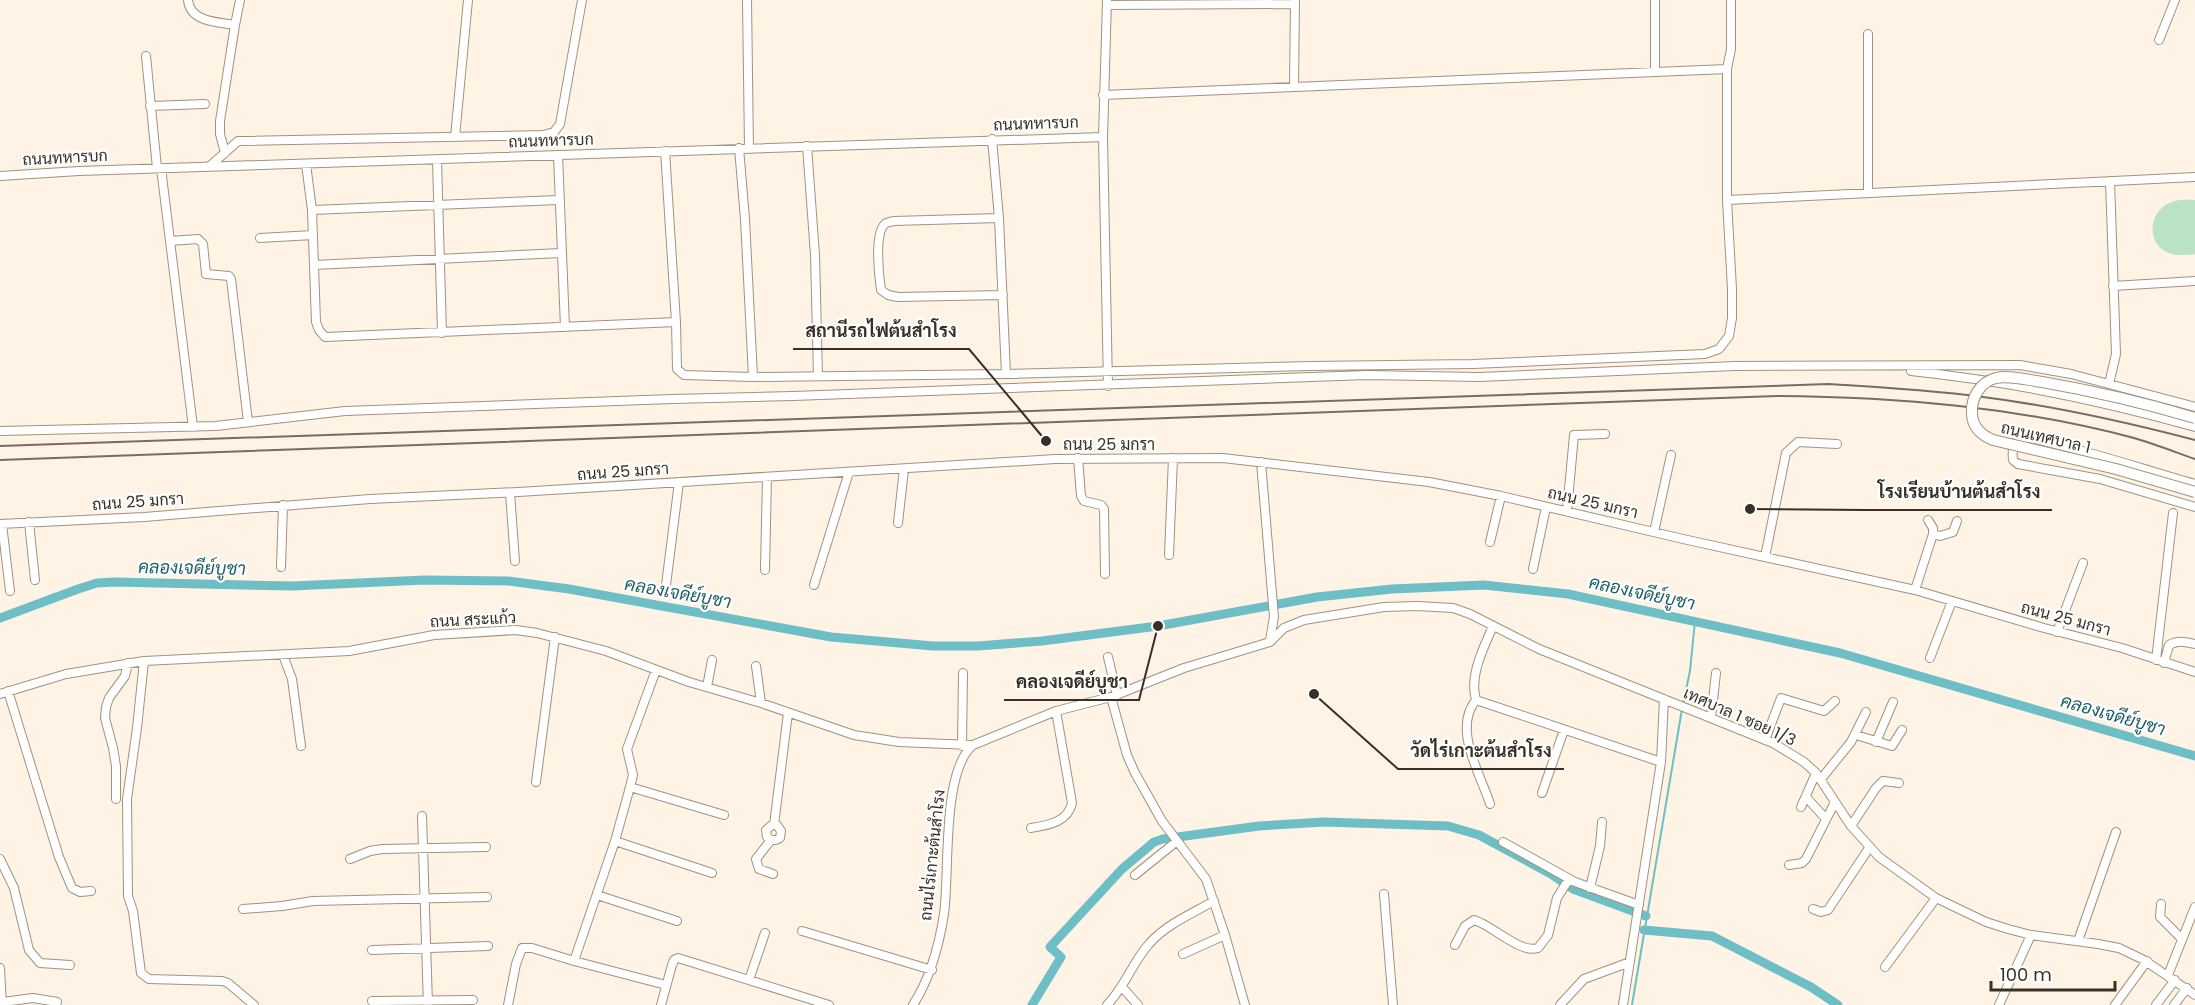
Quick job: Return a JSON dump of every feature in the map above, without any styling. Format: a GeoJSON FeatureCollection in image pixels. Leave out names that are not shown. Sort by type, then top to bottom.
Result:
{"type":"FeatureCollection","features":[{"type":"Feature","properties":{"kind":"street"},"geometry":{"type":"LineString","coordinates":[[188,0],[191,12],[196,16],[235,26]]}},
{"type":"Feature","properties":{"kind":"street"},"geometry":{"type":"LineString","coordinates":[[225,153],[220,134],[220,121],[240,0]]}},
{"type":"Feature","properties":{"kind":"street"},"geometry":{"type":"LineString","coordinates":[[455,136],[468,0]]}},
{"type":"Feature","properties":{"kind":"street"},"geometry":{"type":"LineString","coordinates":[[210,166],[238,141],[543,135],[554,132],[560,124],[582,0]]}},
{"type":"Feature","properties":{"kind":"street"},"geometry":{"type":"LineString","coordinates":[[747,0],[749,148]]}},
{"type":"Feature","properties":{"kind":"street"},"geometry":{"type":"LineString","coordinates":[[1655,0],[1655,72]]}},
{"type":"Feature","properties":{"kind":"street"},"geometry":{"type":"LineString","coordinates":[[666,151],[677,369],[684,375],[1006,374],[1473,364],[1705,354],[1719,349],[1729,336],[1732,318],[1727,69],[1731,49],[1731,0]]}},
{"type":"Feature","properties":{"kind":"street"},"geometry":{"type":"LineString","coordinates":[[2159,40],[2175,0]]}},
{"type":"Feature","properties":{"kind":"street"},"geometry":{"type":"LineString","coordinates":[[1108,386],[1102,136],[1107,2],[1295,2],[1294,87]]}},
{"type":"Feature","properties":{"kind":"street"},"geometry":{"type":"LineString","coordinates":[[1868,34],[1868,192]]}},
{"type":"Feature","properties":{"kind":"street"},"geometry":{"type":"LineString","coordinates":[[146,56],[150,106],[170,241],[193,427]]}},
{"type":"Feature","properties":{"kind":"street"},"geometry":{"type":"LineString","coordinates":[[1102,95],[1727,69]]}},
{"type":"Feature","properties":{"kind":"street"},"geometry":{"type":"LineString","coordinates":[[150,106],[205,104]]}},
{"type":"Feature","properties":{"kind":"street","name":"ถนนทหารบก"},"geometry":{"type":"LineString","coordinates":[[0,176],[210,166],[1102,136]]}},
{"type":"Feature","properties":{"kind":"street"},"geometry":{"type":"LineString","coordinates":[[992,139],[999,218],[1006,374]]}},
{"type":"Feature","properties":{"kind":"street"},"geometry":{"type":"LineString","coordinates":[[807,146],[815,255],[818,376]]}},
{"type":"Feature","properties":{"kind":"street"},"geometry":{"type":"LineString","coordinates":[[739,148],[753,376]]}},
{"type":"Feature","properties":{"kind":"street"},"geometry":{"type":"LineString","coordinates":[[558,155],[565,327]]}},
{"type":"Feature","properties":{"kind":"street"},"geometry":{"type":"LineString","coordinates":[[437,160],[442,333]]}},
{"type":"Feature","properties":{"kind":"street"},"geometry":{"type":"LineString","coordinates":[[306,164],[312,210],[316,322],[325,337],[676,322]]}},
{"type":"Feature","properties":{"kind":"street"},"geometry":{"type":"LineString","coordinates":[[1728,200],[2195,177]]}},
{"type":"Feature","properties":{"kind":"street"},"geometry":{"type":"LineString","coordinates":[[2109,384],[2116,354],[2110,180]]}},
{"type":"Feature","properties":{"kind":"street"},"geometry":{"type":"LineString","coordinates":[[312,210],[559,200]]}},
{"type":"Feature","properties":{"kind":"street"},"geometry":{"type":"LineString","coordinates":[[999,218],[894,221],[885,224],[880,231],[878,241],[879,272],[881,290],[888,295],[1002,295]]}},
{"type":"Feature","properties":{"kind":"street"},"geometry":{"type":"LineString","coordinates":[[260,238],[313,235]]}},
{"type":"Feature","properties":{"kind":"street"},"geometry":{"type":"LineString","coordinates":[[170,241],[198,239],[202,244],[206,274],[229,276],[231,279],[248,423]]}},
{"type":"Feature","properties":{"kind":"street"},"geometry":{"type":"LineString","coordinates":[[314,265],[561,253]]}},
{"type":"Feature","properties":{"kind":"street"},"geometry":{"type":"LineString","coordinates":[[2113,286],[2195,281]]}},
{"type":"Feature","properties":{"kind":"street"},"geometry":{"type":"LineString","coordinates":[[0,431],[193,427],[345,411],[1108,386],[1367,375],[1479,376],[1735,366],[2020,365],[2071,374],[2195,407]]}},
{"type":"Feature","properties":{"kind":"street"},"geometry":{"type":"LineString","coordinates":[[1878,367],[1928,372],[2055,393],[2195,427]]}},
{"type":"Feature","properties":{"kind":"street","name":"ถนนเทศบาล 1"},"geometry":{"type":"LineString","coordinates":[[2195,418],[2099,393],[2001,377],[1983,384],[1975,396],[1971,410],[1978,430],[1993,440],[2105,466],[2195,492]]}},
{"type":"Feature","properties":{"kind":"street"},"geometry":{"type":"LineString","coordinates":[[1567,511],[1574,435],[1605,435]]}},
{"type":"Feature","properties":{"kind":"street"},"geometry":{"type":"LineString","coordinates":[[2195,484],[2032,439],[2024,438],[2016,441],[2013,447],[2013,460],[2018,464],[2100,479],[2195,507]]}},
{"type":"Feature","properties":{"kind":"street"},"geometry":{"type":"LineString","coordinates":[[1765,557],[1786,453],[1798,442],[1837,444]]}},
{"type":"Feature","properties":{"kind":"street"},"geometry":{"type":"LineString","coordinates":[[1654,532],[1671,455]]}},
{"type":"Feature","properties":{"kind":"street"},"geometry":{"type":"LineString","coordinates":[[1169,555],[1173,458]]}},
{"type":"Feature","properties":{"kind":"street","name":"ถนน 25 มกรา"},"geometry":{"type":"LineString","coordinates":[[1,524],[144,517],[283,505],[1078,459],[1223,458],[1429,482],[1501,496],[1915,590],[2057,632],[2122,648],[2195,671]]}},
{"type":"Feature","properties":{"kind":"street"},"geometry":{"type":"LineString","coordinates":[[1078,459],[1081,496],[1084,501],[1101,505],[1104,508],[1105,574]]}},
{"type":"Feature","properties":{"kind":"street"},"geometry":{"type":"LineString","coordinates":[[1261,462],[1274,617],[1270,642]]}},
{"type":"Feature","properties":{"kind":"street"},"geometry":{"type":"LineString","coordinates":[[898,523],[904,469]]}},
{"type":"Feature","properties":{"kind":"street"},"geometry":{"type":"LineString","coordinates":[[814,585],[849,472]]}},
{"type":"Feature","properties":{"kind":"street"},"geometry":{"type":"LineString","coordinates":[[765,570],[767,477]]}},
{"type":"Feature","properties":{"kind":"street"},"geometry":{"type":"LineString","coordinates":[[666,585],[679,482]]}},
{"type":"Feature","properties":{"kind":"street"},"geometry":{"type":"LineString","coordinates":[[510,493],[515,561]]}},
{"type":"Feature","properties":{"kind":"street"},"geometry":{"type":"LineString","coordinates":[[1490,542],[1501,496]]}},
{"type":"Feature","properties":{"kind":"street"},"geometry":{"type":"LineString","coordinates":[[281,567],[283,505]]}},
{"type":"Feature","properties":{"kind":"street"},"geometry":{"type":"LineString","coordinates":[[1533,569],[1546,507]]}},
{"type":"Feature","properties":{"kind":"street"},"geometry":{"type":"LineString","coordinates":[[2160,661],[2173,513]]}},
{"type":"Feature","properties":{"kind":"street"},"geometry":{"type":"LineString","coordinates":[[1915,590],[1933,534],[1933,528],[1928,520]]}},
{"type":"Feature","properties":{"kind":"street"},"geometry":{"type":"LineString","coordinates":[[1933,534],[1940,536],[1953,532],[1957,521]]}},
{"type":"Feature","properties":{"kind":"street"},"geometry":{"type":"LineString","coordinates":[[29,522],[35,580]]}},
{"type":"Feature","properties":{"kind":"street"},"geometry":{"type":"LineString","coordinates":[[1,524],[10,591]]}},
{"type":"Feature","properties":{"kind":"street"},"geometry":{"type":"LineString","coordinates":[[2057,632],[2083,563]]}},
{"type":"Feature","properties":{"kind":"street"},"geometry":{"type":"LineString","coordinates":[[1930,658],[1952,601]]}},
{"type":"Feature","properties":{"kind":"street","name":"เทศบาล 1 ซอย 1/3"},"geometry":{"type":"LineString","coordinates":[[1270,642],[1284,628],[1304,620],[1384,607],[1453,608],[1539,649],[1765,740],[1804,762],[1819,776],[1851,826],[1869,848],[1910,881],[1936,898],[1986,922],[2031,934],[2119,948],[2147,962],[2195,994]]}},
{"type":"Feature","properties":{"kind":"street"},"geometry":{"type":"LineString","coordinates":[[1491,804],[1473,762],[1468,733],[1469,712],[1476,700],[1477,666],[1493,626]]}},
{"type":"Feature","properties":{"kind":"street","name":"ถนน สระแก้ว"},"geometry":{"type":"LineString","coordinates":[[4,693],[66,674],[144,661],[349,651],[434,635],[516,630],[555,637],[606,651],[707,687],[870,739],[962,746],[973,745],[1056,711],[1114,696],[1184,668],[1270,642]]}},
{"type":"Feature","properties":{"kind":"street"},"geometry":{"type":"LineString","coordinates":[[536,782],[555,637]]}},
{"type":"Feature","properties":{"kind":"street"},"geometry":{"type":"LineString","coordinates":[[2160,661],[2169,645],[2174,642],[2195,644]]}},
{"type":"Feature","properties":{"kind":"street"},"geometry":{"type":"LineString","coordinates":[[283,655],[292,679],[301,746]]}},
{"type":"Feature","properties":{"kind":"street"},"geometry":{"type":"LineString","coordinates":[[1108,657],[1127,755],[1150,802],[1200,870],[1214,901],[1245,1005]]}},
{"type":"Feature","properties":{"kind":"street"},"geometry":{"type":"LineString","coordinates":[[707,687],[712,660]]}},
{"type":"Feature","properties":{"kind":"street"},"geometry":{"type":"LineString","coordinates":[[144,661],[127,799],[128,896],[133,911],[141,973],[149,979],[222,981],[228,983],[255,1005]]}},
{"type":"Feature","properties":{"kind":"street"},"geometry":{"type":"LineString","coordinates":[[116,799],[116,766],[105,718],[105,707],[125,676],[128,663]]}},
{"type":"Feature","properties":{"kind":"street"},"geometry":{"type":"LineString","coordinates":[[756,666],[761,704]]}},
{"type":"Feature","properties":{"kind":"street"},"geometry":{"type":"LineString","coordinates":[[574,961],[615,841],[633,775],[627,749],[656,670]]}},
{"type":"Feature","properties":{"kind":"street"},"geometry":{"type":"LineString","coordinates":[[962,746],[963,673]]}},
{"type":"Feature","properties":{"kind":"street"},"geometry":{"type":"LineString","coordinates":[[1711,718],[1716,673]]}},
{"type":"Feature","properties":{"kind":"street"},"geometry":{"type":"LineString","coordinates":[[4,693],[59,857],[72,888],[80,892],[91,891]]}},
{"type":"Feature","properties":{"kind":"street"},"geometry":{"type":"LineString","coordinates":[[1765,740],[1781,698],[1824,711],[1834,701]]}},
{"type":"Feature","properties":{"kind":"street"},"geometry":{"type":"LineString","coordinates":[[1476,700],[1661,762]]}},
{"type":"Feature","properties":{"kind":"street"},"geometry":{"type":"LineString","coordinates":[[1623,1005],[1661,762],[1668,700]]}},
{"type":"Feature","properties":{"kind":"street"},"geometry":{"type":"LineString","coordinates":[[1876,742],[1893,702]]}},
{"type":"Feature","properties":{"kind":"street"},"geometry":{"type":"LineString","coordinates":[[1032,828],[1055,823],[1067,816],[1072,803],[1056,711]]}},
{"type":"Feature","properties":{"kind":"street"},"geometry":{"type":"LineString","coordinates":[[1801,807],[1819,776],[1844,753],[1856,735],[1866,712]]}},
{"type":"Feature","properties":{"kind":"street"},"geometry":{"type":"LineString","coordinates":[[773,874],[759,869],[756,861],[771,840],[767,837],[766,830],[774,825],[788,713]]}},
{"type":"Feature","properties":{"kind":"street"},"geometry":{"type":"LineString","coordinates":[[1542,793],[1564,730]]}},
{"type":"Feature","properties":{"kind":"street"},"geometry":{"type":"LineString","coordinates":[[1856,735],[1892,746],[1902,730]]}},
{"type":"Feature","properties":{"kind":"street","name":"ถนนไร่เกาะต้นสำโรง"},"geometry":{"type":"LineString","coordinates":[[914,1005],[932,970],[944,912],[946,861],[956,771],[965,751],[973,745]]}},
{"type":"Feature","properties":{"kind":"street"},"geometry":{"type":"LineString","coordinates":[[1851,826],[1883,781],[1899,783]]}},
{"type":"Feature","properties":{"kind":"street"},"geometry":{"type":"LineString","coordinates":[[630,787],[724,814]]}},
{"type":"Feature","properties":{"kind":"street"},"geometry":{"type":"LineString","coordinates":[[1806,797],[1826,819]]}},
{"type":"Feature","properties":{"kind":"street"},"geometry":{"type":"LineString","coordinates":[[1789,865],[1802,863],[1806,859],[1835,802]]}},
{"type":"Feature","properties":{"kind":"street"},"geometry":{"type":"LineString","coordinates":[[422,816],[428,1003]]}},
{"type":"Feature","properties":{"kind":"street"},"geometry":{"type":"LineString","coordinates":[[1590,888],[1600,846],[1602,822]]}},
{"type":"Feature","properties":{"kind":"street"},"geometry":{"type":"LineString","coordinates":[[2078,941],[2116,832]]}},
{"type":"Feature","properties":{"kind":"street"},"geometry":{"type":"LineString","coordinates":[[1135,875],[1174,837]]}},
{"type":"Feature","properties":{"kind":"street"},"geometry":{"type":"LineString","coordinates":[[615,841],[712,873]]}},
{"type":"Feature","properties":{"kind":"street"},"geometry":{"type":"LineString","coordinates":[[1503,842],[1567,882],[1590,888],[1638,910]]}},
{"type":"Feature","properties":{"kind":"street"},"geometry":{"type":"LineString","coordinates":[[350,859],[370,851],[486,847]]}},
{"type":"Feature","properties":{"kind":"street"},"geometry":{"type":"LineString","coordinates":[[1813,909],[1821,912],[1828,910],[1869,848]]}},
{"type":"Feature","properties":{"kind":"street"},"geometry":{"type":"LineString","coordinates":[[0,859],[14,888],[29,950],[40,963],[70,965]]}},
{"type":"Feature","properties":{"kind":"street"},"geometry":{"type":"LineString","coordinates":[[1455,945],[1465,926],[1473,920],[1530,950],[1538,948],[1548,935],[1557,898],[1567,882]]}},
{"type":"Feature","properties":{"kind":"street"},"geometry":{"type":"LineString","coordinates":[[1384,894],[1394,1005]]}},
{"type":"Feature","properties":{"kind":"street"},"geometry":{"type":"LineString","coordinates":[[597,895],[677,921]]}},
{"type":"Feature","properties":{"kind":"street"},"geometry":{"type":"LineString","coordinates":[[243,909],[313,902],[487,897]]}},
{"type":"Feature","properties":{"kind":"street"},"geometry":{"type":"LineString","coordinates":[[1885,967],[1936,898]]}},
{"type":"Feature","properties":{"kind":"street"},"geometry":{"type":"LineString","coordinates":[[1107,1005],[1122,987],[1139,956],[1157,936],[1214,901]]}},
{"type":"Feature","properties":{"kind":"street"},"geometry":{"type":"LineString","coordinates":[[2161,904],[2160,917],[2182,939]]}},
{"type":"Feature","properties":{"kind":"street"},"geometry":{"type":"LineString","coordinates":[[2156,1005],[2172,978],[2182,939],[2195,907]]}},
{"type":"Feature","properties":{"kind":"street"},"geometry":{"type":"LineString","coordinates":[[802,931],[932,970]]}},
{"type":"Feature","properties":{"kind":"street"},"geometry":{"type":"LineString","coordinates":[[749,980],[765,933]]}},
{"type":"Feature","properties":{"kind":"street"},"geometry":{"type":"LineString","coordinates":[[1183,954],[1225,934]]}},
{"type":"Feature","properties":{"kind":"street"},"geometry":{"type":"LineString","coordinates":[[1999,1005],[2031,934]]}},
{"type":"Feature","properties":{"kind":"street"},"geometry":{"type":"LineString","coordinates":[[372,950],[488,946]]}},
{"type":"Feature","properties":{"kind":"street"},"geometry":{"type":"LineString","coordinates":[[508,1005],[516,964],[522,948],[532,948],[666,986]]}},
{"type":"Feature","properties":{"kind":"street"},"geometry":{"type":"LineString","coordinates":[[661,1005],[672,965],[678,958],[829,1005]]}},
{"type":"Feature","properties":{"kind":"street"},"geometry":{"type":"LineString","coordinates":[[1560,1005],[1584,979],[1630,962]]}},
{"type":"Feature","properties":{"kind":"street"},"geometry":{"type":"LineString","coordinates":[[2115,1005],[2147,962]]}},
{"type":"Feature","properties":{"kind":"street"},"geometry":{"type":"LineString","coordinates":[[0,969],[3,1004],[24,998],[39,1002],[57,1002]]}},
{"type":"Feature","properties":{"kind":"street"},"geometry":{"type":"LineString","coordinates":[[1122,987],[1138,1005]]}},
{"type":"Feature","properties":{"kind":"street"},"geometry":{"type":"LineString","coordinates":[[2174,1005],[2187,988]]}},
{"type":"Feature","properties":{"kind":"street"},"geometry":{"type":"LineString","coordinates":[[372,1001],[428,1003],[473,1000]]}},
{"type":"Feature","properties":{"kind":"green space"},"geometry":{"type":"Polygon","coordinates":[[[2195,200],[2195,254],[2178,255],[2163,250],[2157,244],[2152,228],[2158,213],[2164,206],[2175,201],[2195,200]]]}},
{"type":"Feature","properties":{"kind":"waterway","name":"คลองเจดีย์บูชา"},"geometry":{"type":"LineString","coordinates":[[0,618],[97,583],[292,586],[425,580],[508,581],[569,589],[831,637],[933,646],[978,646],[1042,641],[1158,626],[1317,597],[1392,589],[1484,585],[1568,594],[1840,653],[2195,756]]}},
{"type":"Feature","properties":{"kind":"waterway"},"geometry":{"type":"LineString","coordinates":[[1683,704],[1690,671],[1695,621]]}},
{"type":"Feature","properties":{"kind":"waterway"},"geometry":{"type":"LineString","coordinates":[[1632,1005],[1682,709]]}},
{"type":"Feature","properties":{"kind":"waterway"},"geometry":{"type":"LineString","coordinates":[[1032,1005],[1061,957],[1050,947],[1122,869],[1154,842],[1163,839],[1259,826],[1324,822],[1448,826],[1479,835],[1551,874],[1573,889],[1646,916]]}},
{"type":"Feature","properties":{"kind":"waterway"},"geometry":{"type":"LineString","coordinates":[[1644,930],[1712,936],[1811,987],[1838,1005]]}},
{"type":"Feature","properties":{"kind":"railway"},"geometry":{"type":"LineString","coordinates":[[0,446],[1828,384],[1925,391],[2010,401],[2090,415],[2195,440]]}},
{"type":"Feature","properties":{"kind":"railway"},"geometry":{"type":"LineString","coordinates":[[0,460],[1777,396],[1867,399],[2002,411],[2090,427],[2157,445],[2195,459]]}},
{"type":"Feature","properties":{"kind":"place","name":"สถานีรถไฟต้นสำโรง"},"geometry":{"type":"Point","coordinates":[1046,441]}},
{"type":"Feature","properties":{"kind":"place","name":"โรงเรียนบ้านต้นสำโรง"},"geometry":{"type":"Point","coordinates":[1750,509]}},
{"type":"Feature","properties":{"kind":"place","name":"คลองเจดีย์บูชา"},"geometry":{"type":"Point","coordinates":[1158,626]}},
{"type":"Feature","properties":{"kind":"place","name":"วัดไร่เกาะต้นสำโรง"},"geometry":{"type":"Point","coordinates":[1314,694]}}]}
